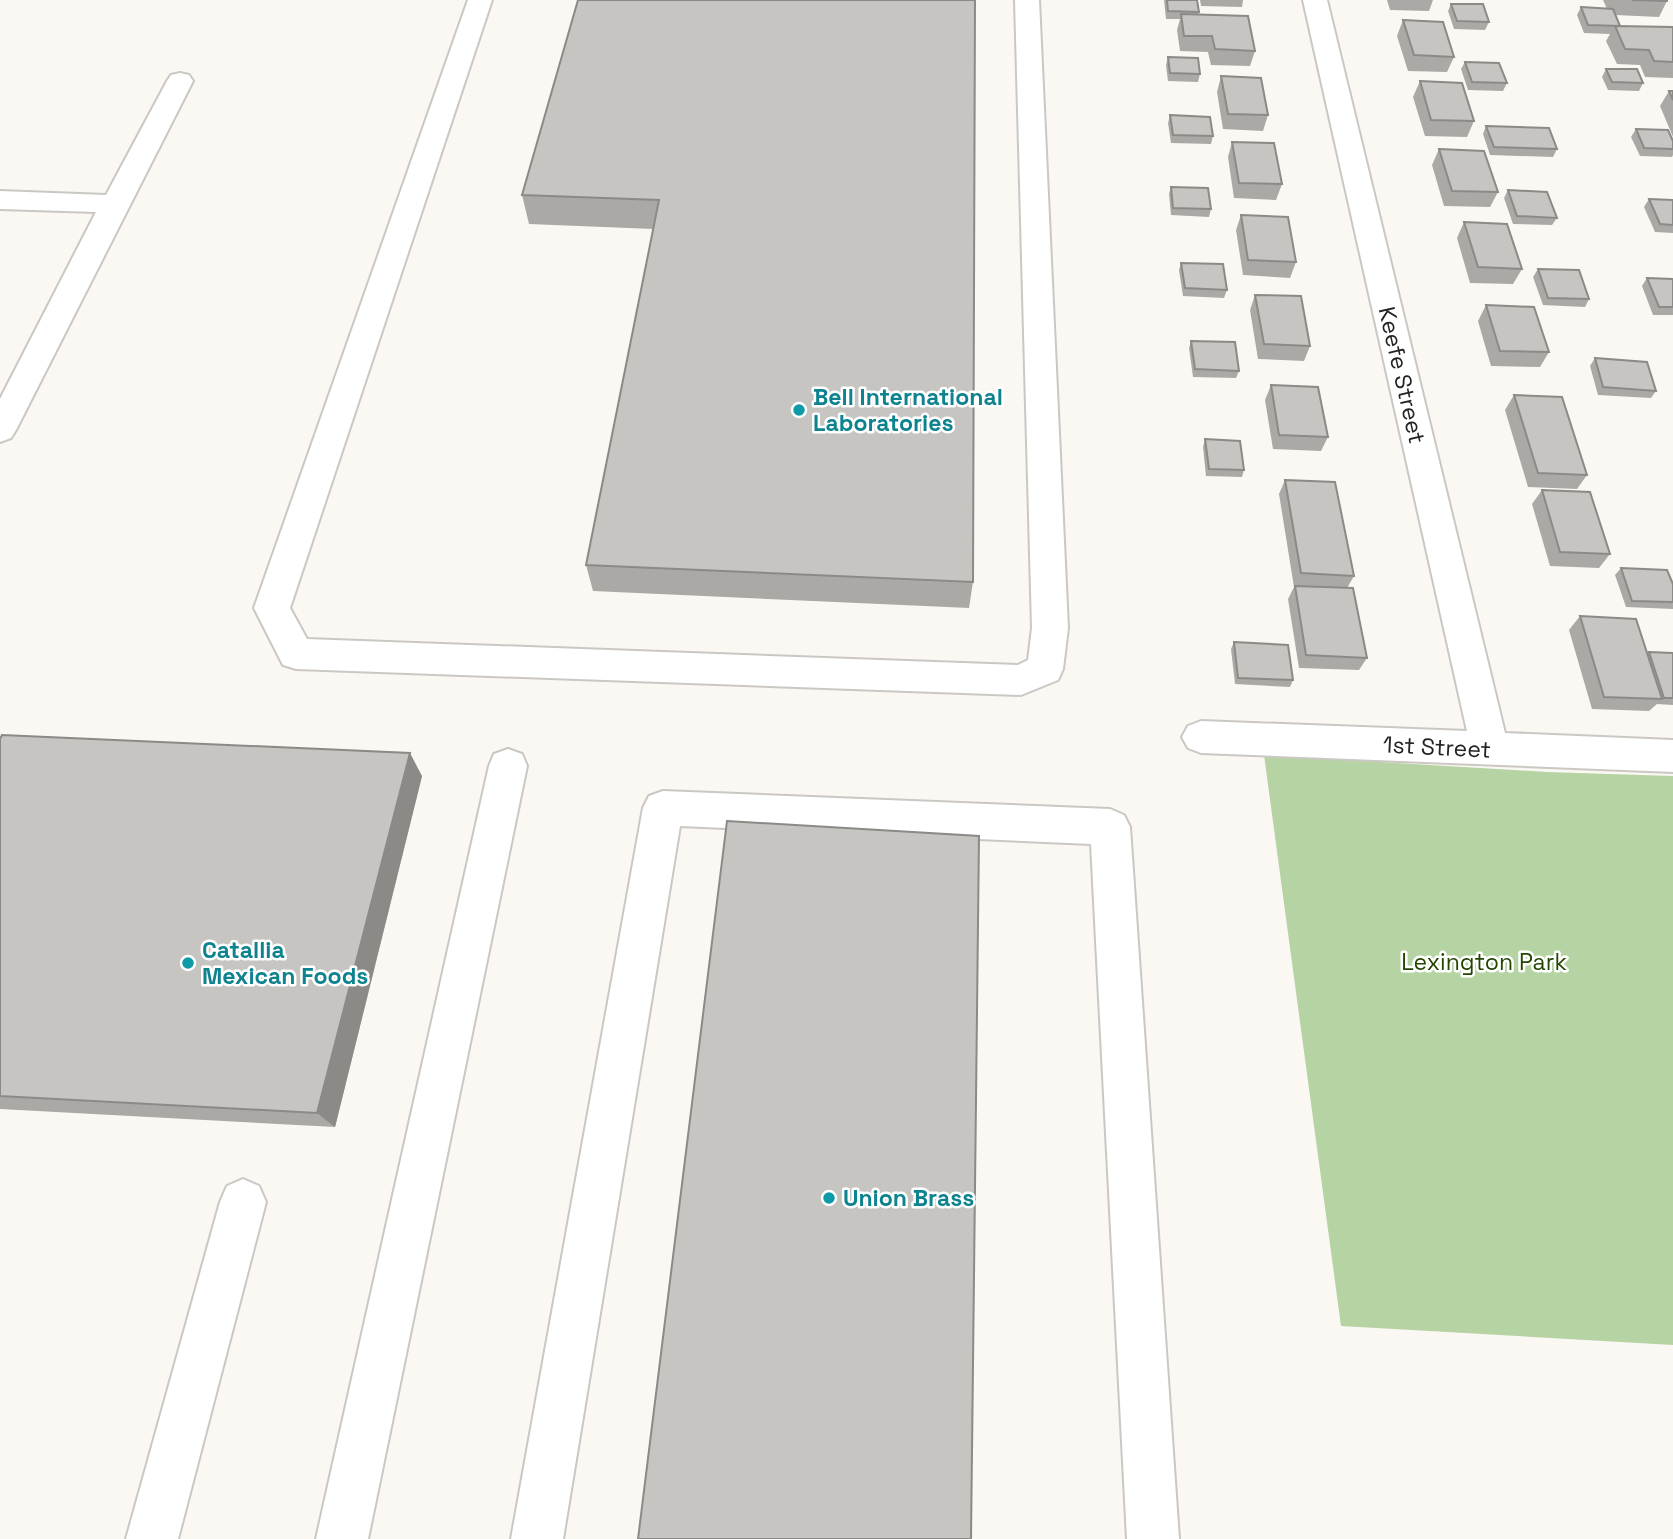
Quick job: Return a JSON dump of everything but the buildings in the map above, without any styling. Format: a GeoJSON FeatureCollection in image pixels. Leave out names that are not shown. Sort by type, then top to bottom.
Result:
{"type":"FeatureCollection","features":[{"type":"Feature","properties":{"kind":"street"},"geometry":{"type":"LineString","coordinates":[[480,0],[272,608],[296,654],[1021,680],[1045,669],[1050,628],[1027,0]]}},
{"type":"Feature","properties":{"kind":"street","name":"Keefe Street"},"geometry":{"type":"LineString","coordinates":[[1315,0],[1490,750]]}},
{"type":"Feature","properties":{"kind":"street"},"geometry":{"type":"LineString","coordinates":[[0,430],[180,81]]}},
{"type":"Feature","properties":{"kind":"street"},"geometry":{"type":"LineString","coordinates":[[0,200],[115,204]]}},
{"type":"Feature","properties":{"kind":"street","name":"1st Street"},"geometry":{"type":"LineString","coordinates":[[1200,737],[1673,757]]}},
{"type":"Feature","properties":{"kind":"street"},"geometry":{"type":"LineString","coordinates":[[342,1539],[508,766]]}},
{"type":"Feature","properties":{"kind":"street"},"geometry":{"type":"LineString","coordinates":[[537,1539],[663,808],[1110,828],[1153,1539]]}},
{"type":"Feature","properties":{"kind":"street"},"geometry":{"type":"LineString","coordinates":[[152,1539],[243,1202]]}},
{"type":"Feature","properties":{"kind":"green space","name":"Lexington Park"},"geometry":{"type":"Polygon","coordinates":[[[1264,755],[1547,772],[1673,776],[1673,1345],[1341,1326],[1264,755]]]}},
{"type":"Feature","properties":{"kind":"place","name":"Bell International Laboratories"},"geometry":{"type":"Point","coordinates":[799,410]}},
{"type":"Feature","properties":{"kind":"place","name":"Catallia Mexican Foods"},"geometry":{"type":"Point","coordinates":[188,963]}},
{"type":"Feature","properties":{"kind":"place","name":"Union Brass"},"geometry":{"type":"Point","coordinates":[829,1198]}}]}
